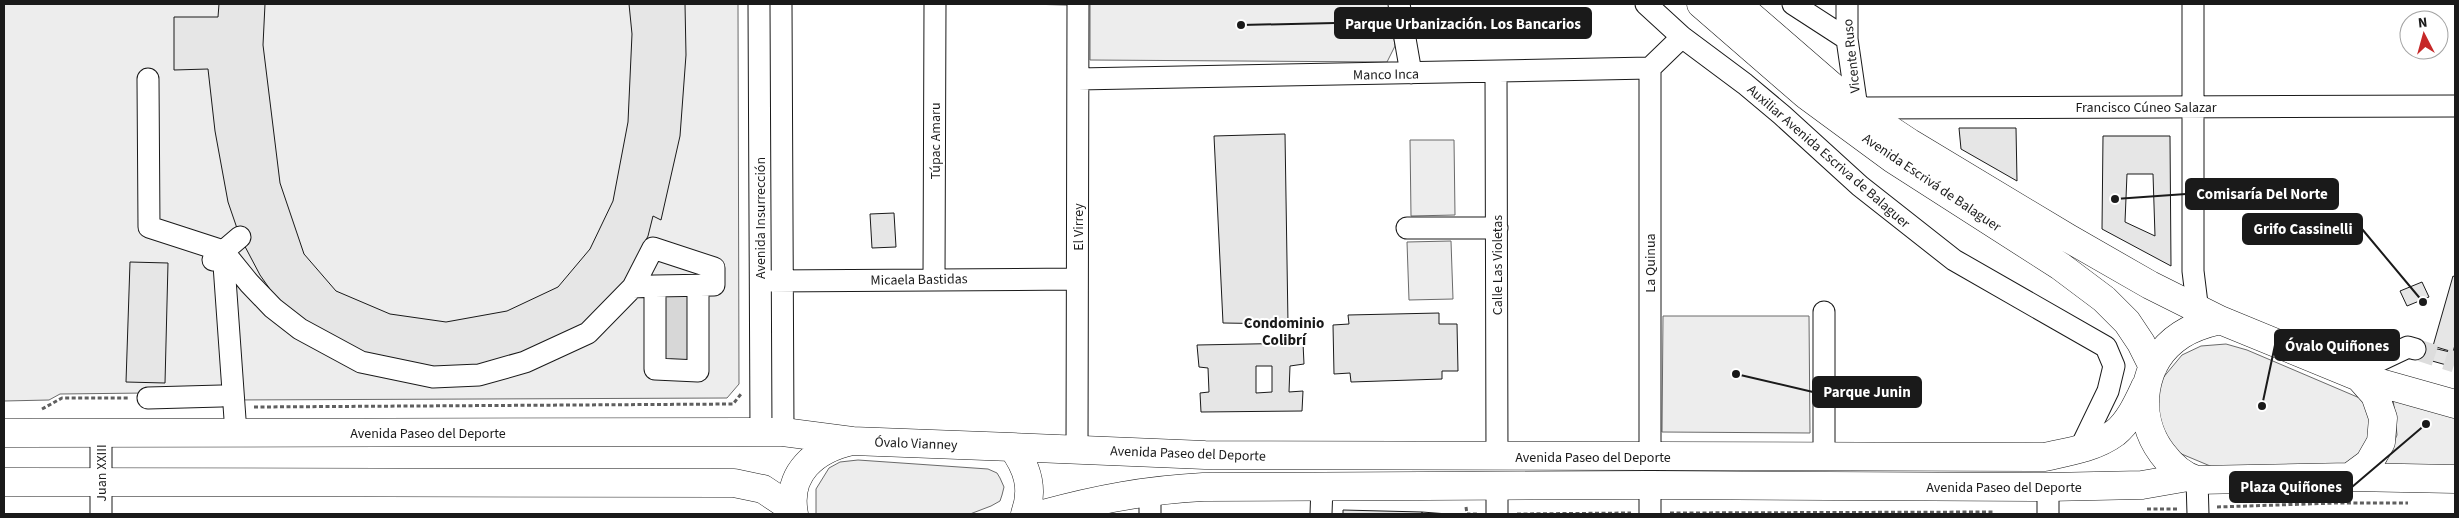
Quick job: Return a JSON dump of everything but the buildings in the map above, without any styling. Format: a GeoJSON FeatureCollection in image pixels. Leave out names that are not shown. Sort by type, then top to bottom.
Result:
{"type":"FeatureCollection","features":[{"type":"Feature","properties":{"kind":"main road","name":"Avenida Escrivá de Balaguer"},"geometry":{"type":"LineString","coordinates":[[1701,4],[1806,95],[1850,115],[2206,318],[2355,376],[2455,404]]}},
{"type":"Feature","properties":{"kind":"main road","name":"Avenida Escrivá de Balaguer"},"geometry":{"type":"LineString","coordinates":[[1737,4],[1893,160],[2060,266],[2104,299],[2126,322],[2141,343],[2149,377]]}},
{"type":"Feature","properties":{"kind":"main road","name":"Avenida Paseo del Deporte"},"geometry":{"type":"LineString","coordinates":[[1012,447],[1205,455],[2044,457],[2080,449],[2115,433],[2133,411],[2165,349],[2181,335],[2206,318]]}},
{"type":"Feature","properties":{"kind":"main road"},"geometry":{"type":"LineString","coordinates":[[2350,477],[2369,462],[2380,442],[2383,418],[2375,396],[2355,376]]}},
{"type":"Feature","properties":{"kind":"main road"},"geometry":{"type":"LineString","coordinates":[[2149,377],[2144,412],[2153,441],[2170,464],[2192,479]]}},
{"type":"Feature","properties":{"kind":"main road","name":"Avenida Paseo del Deporte"},"geometry":{"type":"LineString","coordinates":[[4,433],[102,433],[228,411],[772,432],[852,440]]}},
{"type":"Feature","properties":{"kind":"main road"},"geometry":{"type":"LineString","coordinates":[[763,489],[773,481],[797,452],[793,439],[772,432]]}},
{"type":"Feature","properties":{"kind":"main road","name":"Óvalo Vianney"},"geometry":{"type":"LineString","coordinates":[[794,512],[794,489],[802,471],[815,455],[832,445],[852,440],[1012,447]]}},
{"type":"Feature","properties":{"kind":"main road"},"geometry":{"type":"LineString","coordinates":[[1012,447],[1028,474],[1030,489],[1025,514]]}},
{"type":"Feature","properties":{"kind":"main road","name":"Avenida Paseo del Deporte"},"geometry":{"type":"LineString","coordinates":[[1043,514],[1087,502],[1150,502],[1203,487],[1650,485],[2048,487],[2142,486],[2192,479],[2350,477],[2455,479]]}},
{"type":"Feature","properties":{"kind":"main road"},"geometry":{"type":"LineString","coordinates":[[4,482],[724,483],[763,489],[794,512]]}},
{"type":"Feature","properties":{"kind":"street","name":"Avenida Insurrección"},"geometry":{"type":"LineString","coordinates":[[760,4],[760,282],[772,432]]}},
{"type":"Feature","properties":{"kind":"street","name":"Avenida Insurrección"},"geometry":{"type":"LineString","coordinates":[[772,432],[781,281],[781,4]]}},
{"type":"Feature","properties":{"kind":"street","name":"Túpac Amaru"},"geometry":{"type":"LineString","coordinates":[[934,278],[935,4]]}},
{"type":"Feature","properties":{"kind":"street","name":"El Virrey"},"geometry":{"type":"LineString","coordinates":[[1077,449],[1078,4]]}},
{"type":"Feature","properties":{"kind":"street"},"geometry":{"type":"LineString","coordinates":[[1399,4],[1411,73]]}},
{"type":"Feature","properties":{"kind":"street","name":"Auxiliar Avenida Escriva de Balaguer"},"geometry":{"type":"LineString","coordinates":[[1646,4],[1682,37],[1745,84],[1860,186],[1954,260],[2106,347],[2114,366],[2108,391],[2080,449]]}},
{"type":"Feature","properties":{"kind":"street"},"geometry":{"type":"LineString","coordinates":[[1793,4],[1847,39]]}},
{"type":"Feature","properties":{"kind":"street","name":"Vicente Ruso"},"geometry":{"type":"LineString","coordinates":[[1847,4],[1850,115]]}},
{"type":"Feature","properties":{"kind":"street"},"geometry":{"type":"LineString","coordinates":[[2193,4],[2193,271],[2206,318]]}},
{"type":"Feature","properties":{"kind":"street"},"geometry":{"type":"LineString","coordinates":[[1650,68],[1682,37]]}},
{"type":"Feature","properties":{"kind":"street","name":"Manco Inca"},"geometry":{"type":"LineString","coordinates":[[1078,79],[1650,68]]}},
{"type":"Feature","properties":{"kind":"street","name":"La Quinua"},"geometry":{"type":"LineString","coordinates":[[1650,68],[1650,457]]}},
{"type":"Feature","properties":{"kind":"street","name":"Calle Las Violetas"},"geometry":{"type":"LineString","coordinates":[[1496,72],[1497,457]]}},
{"type":"Feature","properties":{"kind":"street"},"geometry":{"type":"LineString","coordinates":[[148,79],[149,227],[224,251],[249,283],[273,308],[300,329],[361,362],[433,376],[479,375],[526,362],[588,333],[632,287],[653,248],[714,268],[714,285],[632,287]]}},
{"type":"Feature","properties":{"kind":"street","name":"Francisco Cúneo Salazar"},"geometry":{"type":"LineString","coordinates":[[1850,115],[2194,107],[2455,106]]}},
{"type":"Feature","properties":{"kind":"street"},"geometry":{"type":"LineString","coordinates":[[1407,228],[1497,228]]}},
{"type":"Feature","properties":{"kind":"street"},"geometry":{"type":"LineString","coordinates":[[148,398],[228,411],[212,260],[240,237]]}},
{"type":"Feature","properties":{"kind":"street","name":"Micaela Bastidas"},"geometry":{"type":"LineString","coordinates":[[760,282],[934,278],[1077,279]]}},
{"type":"Feature","properties":{"kind":"street"},"geometry":{"type":"LineString","coordinates":[[655,286],[655,369],[698,371],[698,286]]}},
{"type":"Feature","properties":{"kind":"street"},"geometry":{"type":"LineString","coordinates":[[1824,312],[1824,457]]}},
{"type":"Feature","properties":{"kind":"street"},"geometry":{"type":"LineString","coordinates":[[2355,376],[2408,347],[2415,349]]}},
{"type":"Feature","properties":{"kind":"street","name":"Juan XXIII"},"geometry":{"type":"LineString","coordinates":[[101,514],[102,433]]}},
{"type":"Feature","properties":{"kind":"street"},"geometry":{"type":"LineString","coordinates":[[2192,479],[2198,514]]}},
{"type":"Feature","properties":{"kind":"street"},"geometry":{"type":"LineString","coordinates":[[1650,485],[1650,514]]}},
{"type":"Feature","properties":{"kind":"street"},"geometry":{"type":"LineString","coordinates":[[1321,514],[1322,486]]}},
{"type":"Feature","properties":{"kind":"street"},"geometry":{"type":"LineString","coordinates":[[1497,487],[1497,514]]}},
{"type":"Feature","properties":{"kind":"street"},"geometry":{"type":"LineString","coordinates":[[2048,487],[2048,514]]}},
{"type":"Feature","properties":{"kind":"path"},"geometry":{"type":"LineString","coordinates":[[41,410],[62,398],[148,398]]}},
{"type":"Feature","properties":{"kind":"path"},"geometry":{"type":"LineString","coordinates":[[228,411],[733,404]]}},
{"type":"Feature","properties":{"kind":"shaded area"},"geometry":{"type":"Polygon","coordinates":[[[4,4],[738,4],[739,384],[727,398],[232,400],[146,393],[60,394],[49,400],[4,401],[4,4]]]}},
{"type":"Feature","properties":{"kind":"shaded area"},"geometry":{"type":"Polygon","coordinates":[[[1090,4],[1389,4],[1395,46],[1387,62],[1090,60],[1090,4]]]}},
{"type":"Feature","properties":{"kind":"shaded area"},"geometry":{"type":"Polygon","coordinates":[[[1410,140],[1454,140],[1455,215],[1411,216],[1410,140]]]}},
{"type":"Feature","properties":{"kind":"shaded area"},"geometry":{"type":"Polygon","coordinates":[[[1451,241],[1453,299],[1409,300],[1407,242],[1451,241]]]}},
{"type":"Feature","properties":{"kind":"shaded area"},"geometry":{"type":"Polygon","coordinates":[[[660,291],[695,291],[694,363],[660,362],[660,291]]]}},
{"type":"Feature","properties":{"kind":"shaded area"},"geometry":{"type":"Polygon","coordinates":[[[1663,316],[1809,316],[1810,433],[1662,432],[1663,316]]]}},
{"type":"Feature","properties":{"kind":"shaded area"},"geometry":{"type":"Polygon","coordinates":[[[2226,344],[2247,350],[2362,399],[2373,413],[2375,434],[2350,464],[2215,468],[2172,450],[2158,427],[2157,397],[2162,379],[2182,355],[2201,346],[2226,344]]]}},
{"type":"Feature","properties":{"kind":"shaded area"},"geometry":{"type":"Polygon","coordinates":[[[2393,398],[2455,413],[2455,470],[2383,469],[2397,435],[2393,398]]]}},
{"type":"Feature","properties":{"kind":"shaded area"},"geometry":{"type":"Polygon","coordinates":[[[858,460],[988,469],[997,473],[1004,487],[1000,501],[970,514],[816,514],[816,489],[829,468],[840,462],[858,460]]]}},
{"type":"Feature","properties":{"kind":"tunnel"},"geometry":{"type":"LineString","coordinates":[[2415,349],[2455,362]]}},
{"type":"Feature","properties":{"kind":"place","name":"Parque Urbanización. Los Bancarios"},"geometry":{"type":"Point","coordinates":[1241,25]}},
{"type":"Feature","properties":{"kind":"place","name":"Comisaría Del Norte"},"geometry":{"type":"Point","coordinates":[2115,199]}},
{"type":"Feature","properties":{"kind":"place","name":"Grifo Cassinelli"},"geometry":{"type":"Point","coordinates":[2423,302]}},
{"type":"Feature","properties":{"kind":"place","name":"Parque Junin"},"geometry":{"type":"Point","coordinates":[1736,374]}},
{"type":"Feature","properties":{"kind":"place","name":"Óvalo Quiñones"},"geometry":{"type":"Point","coordinates":[2262,406]}},
{"type":"Feature","properties":{"kind":"place","name":"Plaza Quiñones"},"geometry":{"type":"Point","coordinates":[2426,424]}},
{"type":"Feature","properties":{"kind":"district","name":"Condominio Colibrí"},"geometry":{"type":"Point","coordinates":[1284,332]}}]}
